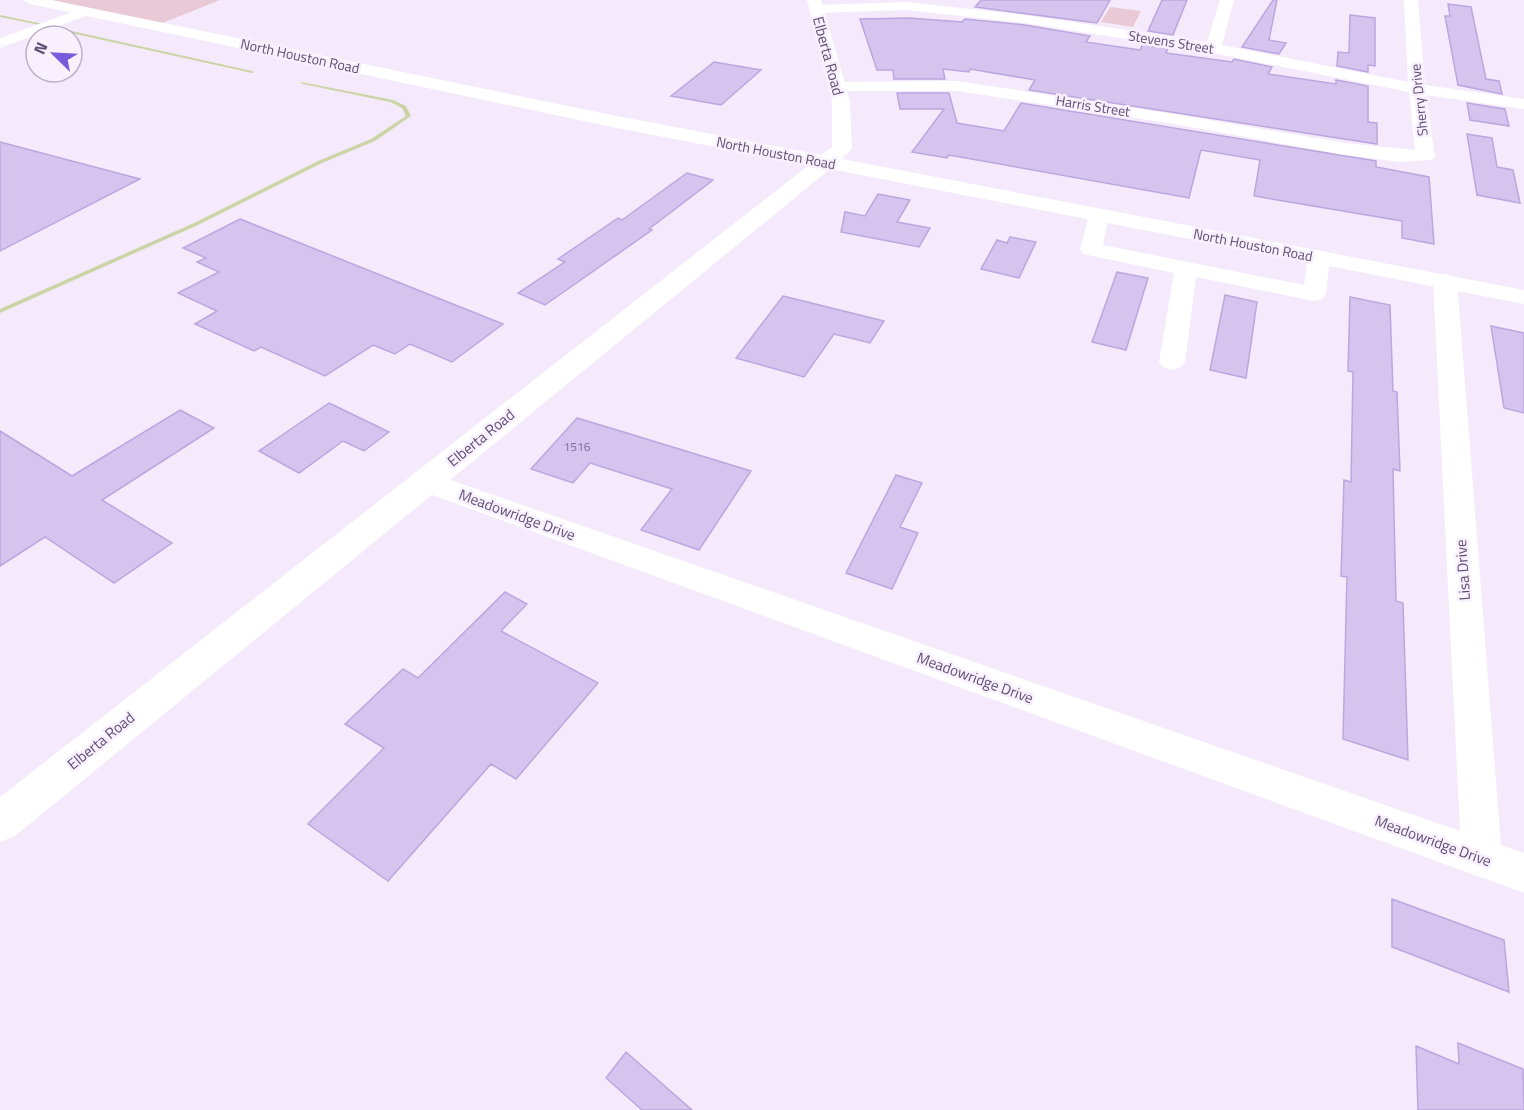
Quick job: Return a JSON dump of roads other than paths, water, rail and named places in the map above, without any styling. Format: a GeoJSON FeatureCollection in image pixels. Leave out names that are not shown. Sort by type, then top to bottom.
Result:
{"type":"FeatureCollection","features":[{"type":"Feature","properties":{"kind":"street","name":"North Houston Road"},"geometry":{"type":"LineString","coordinates":[[30,0],[612,121],[1524,297]]}},
{"type":"Feature","properties":{"kind":"street"},"geometry":{"type":"LineString","coordinates":[[1213,48],[1227,0]]}},
{"type":"Feature","properties":{"kind":"street","name":"Sherry Drive"},"geometry":{"type":"LineString","coordinates":[[1345,149],[1401,156],[1425,156],[1411,0]]}},
{"type":"Feature","properties":{"kind":"street","name":"Stevens Street"},"geometry":{"type":"LineString","coordinates":[[814,4],[907,6],[1028,14],[1418,89],[1524,105]]}},
{"type":"Feature","properties":{"kind":"street","name":"Elberta Road"},"geometry":{"type":"LineString","coordinates":[[0,822],[842,149],[844,125],[838,86],[814,4]]}},
{"type":"Feature","properties":{"kind":"street"},"geometry":{"type":"LineString","coordinates":[[0,43],[86,12]]}},
{"type":"Feature","properties":{"kind":"street","name":"Harris Street"},"geometry":{"type":"LineString","coordinates":[[838,86],[963,87],[1168,118],[1345,149]]}},
{"type":"Feature","properties":{"kind":"street"},"geometry":{"type":"LineString","coordinates":[[1099,215],[1091,249],[1186,270],[1314,294],[1319,257]]}},
{"type":"Feature","properties":{"kind":"street"},"geometry":{"type":"LineString","coordinates":[[1172,362],[1186,270]]}},
{"type":"Feature","properties":{"kind":"street","name":"Lisa Drive"},"geometry":{"type":"LineString","coordinates":[[1445,281],[1482,858]]}},
{"type":"Feature","properties":{"kind":"street","name":"Meadowridge Drive"},"geometry":{"type":"LineString","coordinates":[[426,482],[1524,873]]}},
{"type":"Feature","properties":{"kind":"waterway"},"geometry":{"type":"LineString","coordinates":[[0,16],[39,24]]}},
{"type":"Feature","properties":{"kind":"waterway"},"geometry":{"type":"LineString","coordinates":[[84,35],[252,72]]}},
{"type":"Feature","properties":{"kind":"waterway"},"geometry":{"type":"LineString","coordinates":[[0,311],[196,224],[320,162],[373,140],[409,116],[404,107],[391,101],[303,83]]}}]}
